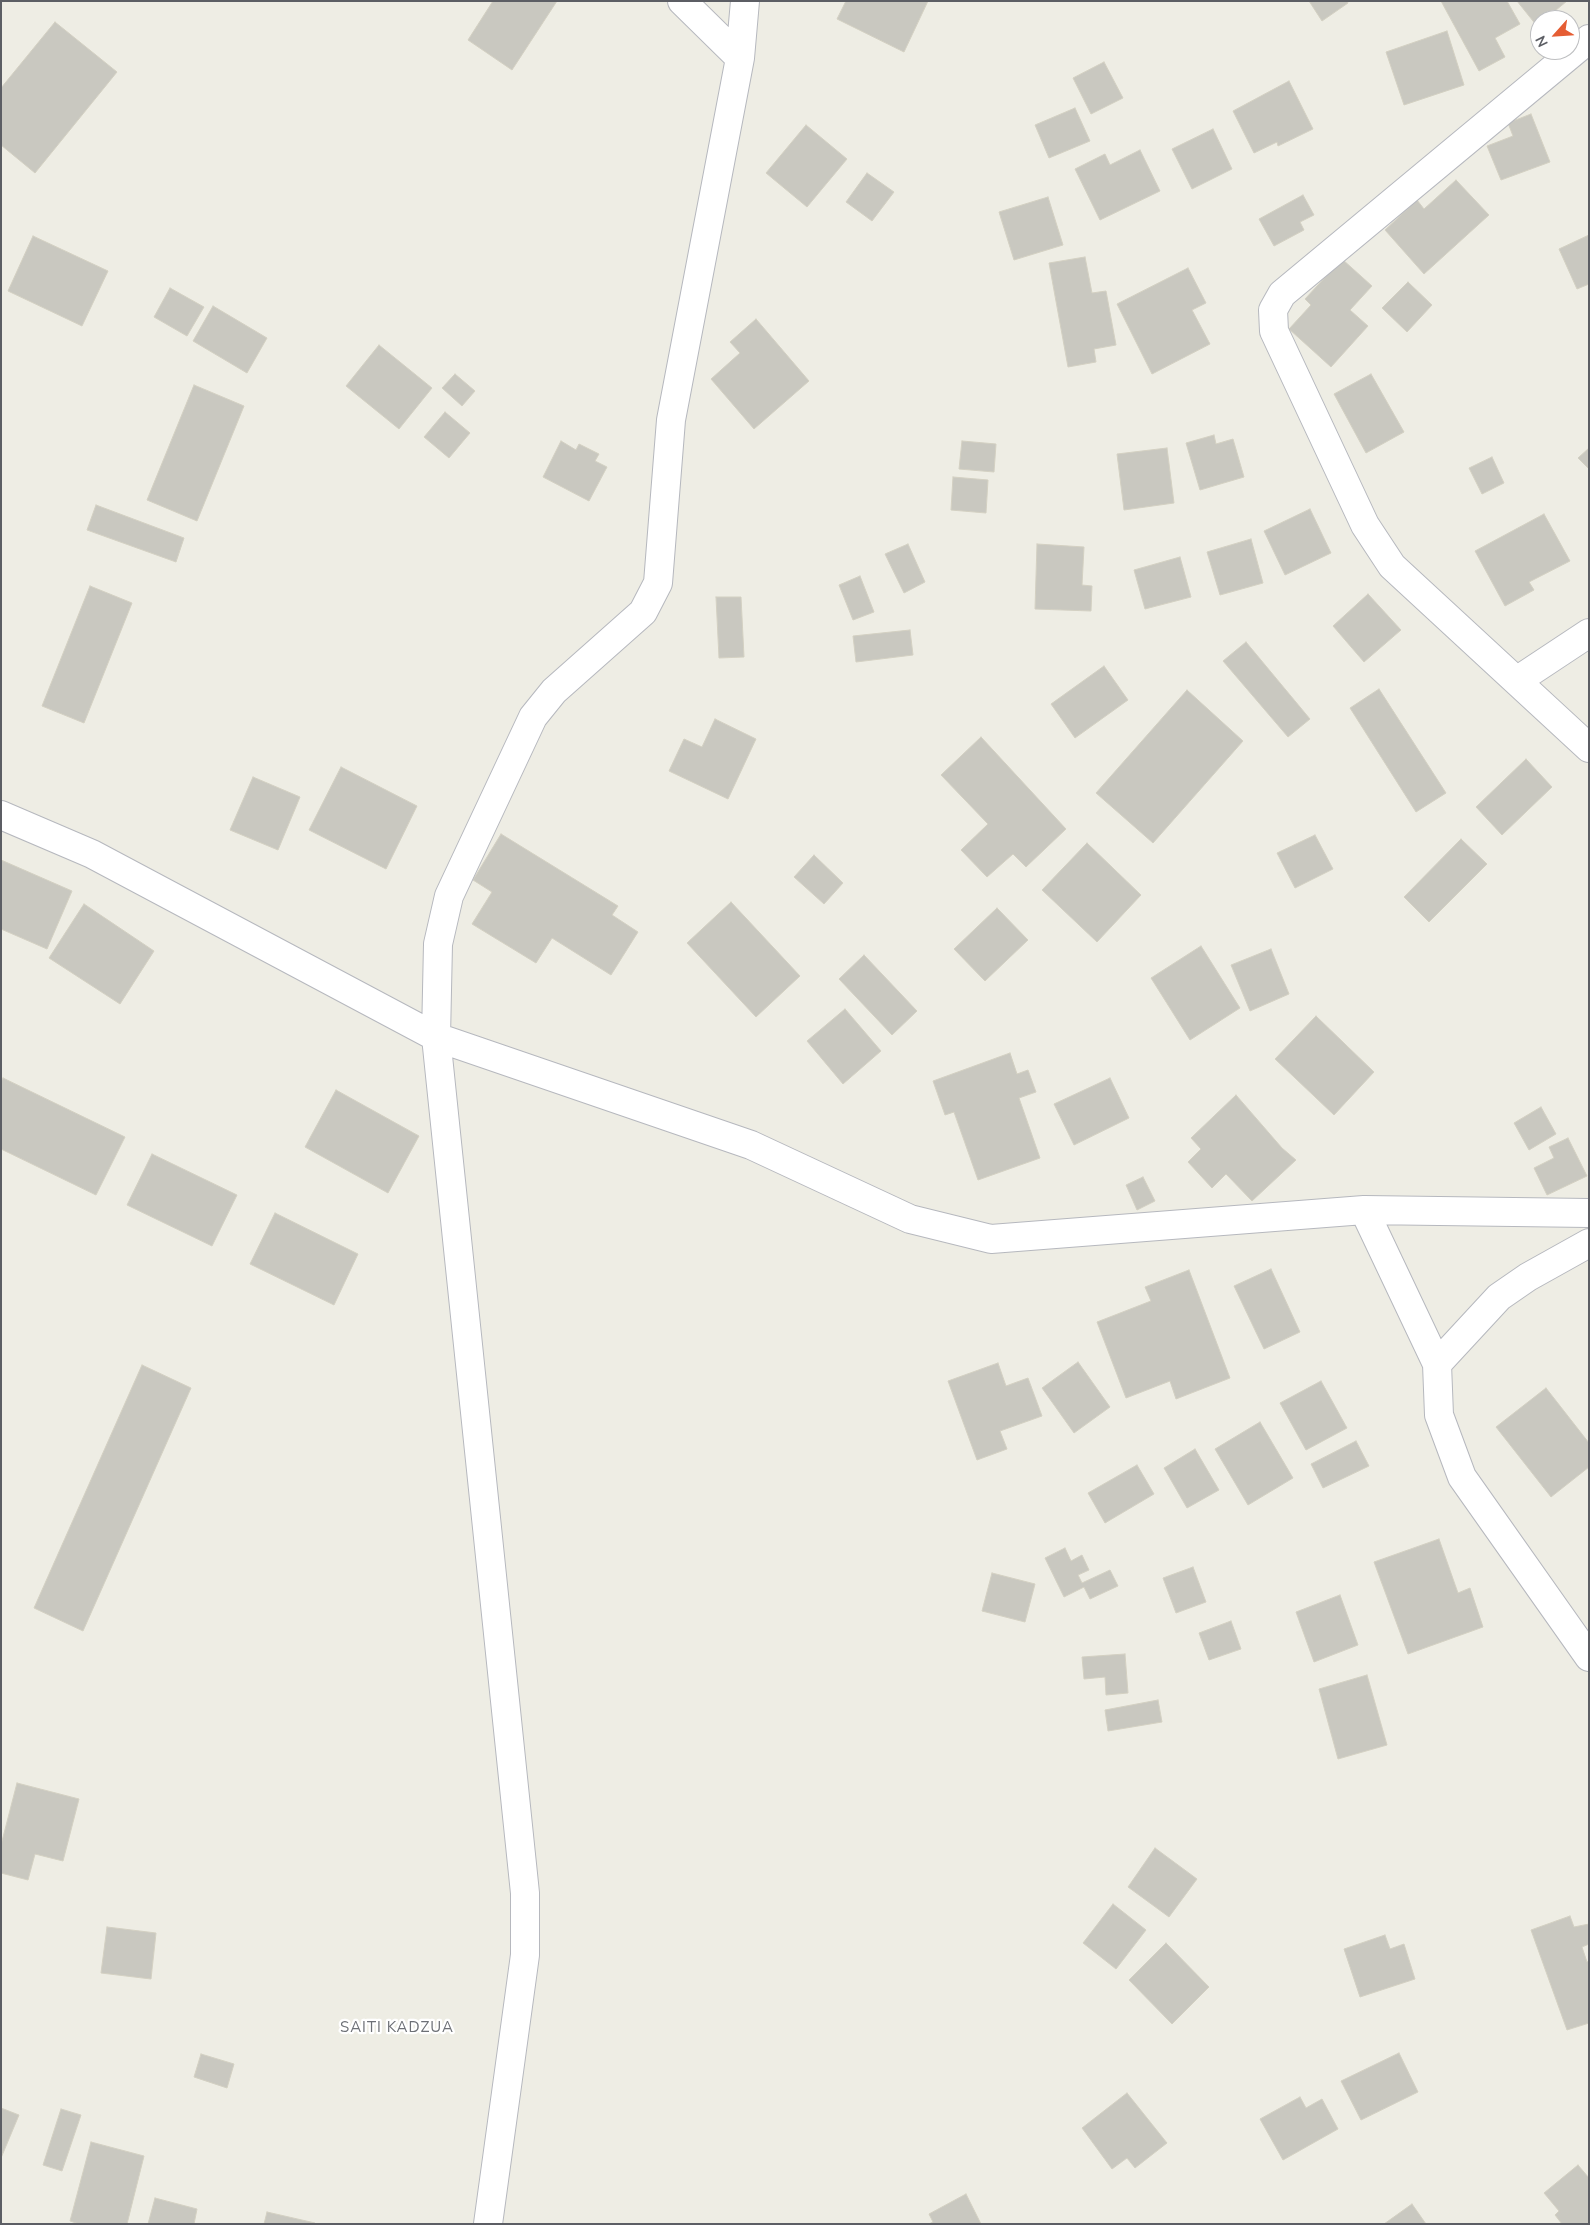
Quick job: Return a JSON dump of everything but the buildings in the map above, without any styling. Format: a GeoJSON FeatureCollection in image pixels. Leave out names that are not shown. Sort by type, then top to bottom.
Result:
{"type":"FeatureCollection","features":[{"type":"Feature","properties":{"kind":"street"},"geometry":{"type":"LineString","coordinates":[[682,1],[740,58]]}},
{"type":"Feature","properties":{"kind":"street"},"geometry":{"type":"LineString","coordinates":[[488,2224],[525,1955],[525,1893],[436,1037],[438,944],[449,896],[533,717],[554,691],[644,612],[658,583],[671,420],[740,58],[745,1]]}},
{"type":"Feature","properties":{"kind":"street"},"geometry":{"type":"LineString","coordinates":[[1589,39],[1282,294],[1273,310],[1274,331],[1364,525],[1392,566],[1518,680],[1589,748]]}},
{"type":"Feature","properties":{"kind":"street"},"geometry":{"type":"LineString","coordinates":[[1518,680],[1589,633]]}},
{"type":"Feature","properties":{"kind":"street"},"geometry":{"type":"LineString","coordinates":[[1,814],[92,854],[436,1037],[751,1145],[910,1219],[991,1239],[1364,1210],[1589,1213]]}},
{"type":"Feature","properties":{"kind":"street"},"geometry":{"type":"LineString","coordinates":[[1364,1210],[1437,1364],[1439,1415],[1462,1476],[1589,1657]]}},
{"type":"Feature","properties":{"kind":"street"},"geometry":{"type":"LineString","coordinates":[[1437,1364],[1499,1297],[1528,1277],[1589,1243]]}},
{"type":"Feature","properties":{"kind":"district","name":"SAITI KADZUA"},"geometry":{"type":"Point","coordinates":[397,2028]}}]}
